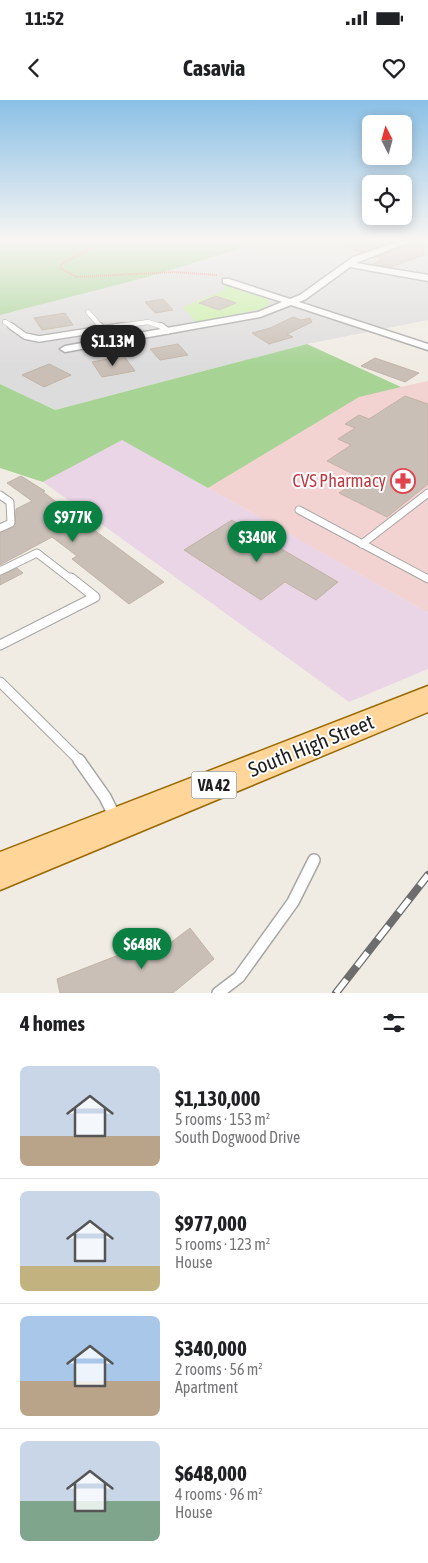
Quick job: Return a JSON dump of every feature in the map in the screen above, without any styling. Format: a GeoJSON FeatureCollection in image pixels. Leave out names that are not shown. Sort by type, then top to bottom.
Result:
{"type":"FeatureCollection","features":[{"type":"Feature","properties":{"kind":"main road","name":"South High Street"},"geometry":{"type":"LineString","coordinates":[[0,871],[428,699]]}},
{"type":"Feature","properties":{"kind":"street"},"geometry":{"type":"LineString","coordinates":[[228,282],[428,347]]}},
{"type":"Feature","properties":{"kind":"street"},"geometry":{"type":"LineString","coordinates":[[65,349],[249,317],[291,303],[325,282]]}},
{"type":"Feature","properties":{"kind":"lane"},"geometry":{"type":"LineString","coordinates":[[88,312],[112,340]]}},
{"type":"Feature","properties":{"kind":"lane"},"geometry":{"type":"LineString","coordinates":[[5,322],[25,336],[36,339],[153,322],[168,331]]}},
{"type":"Feature","properties":{"kind":"lane"},"geometry":{"type":"LineString","coordinates":[[362,544],[428,493]]}},
{"type":"Feature","properties":{"kind":"lane"},"geometry":{"type":"LineString","coordinates":[[0,495],[10,502],[11,523],[0,528]]}},
{"type":"Feature","properties":{"kind":"lane"},"geometry":{"type":"LineString","coordinates":[[299,510],[428,579]]}},
{"type":"Feature","properties":{"kind":"lane"},"geometry":{"type":"LineString","coordinates":[[0,571],[37,553],[95,597],[0,645]]}},
{"type":"Feature","properties":{"kind":"lane"},"geometry":{"type":"LineString","coordinates":[[0,682],[85,767],[103,793],[117,824]]}},
{"type":"Feature","properties":{"kind":"lane"},"geometry":{"type":"LineString","coordinates":[[218,993],[239,977],[294,902],[314,860]]}},
{"type":"Feature","properties":{"kind":"shaded area"},"geometry":{"type":"Polygon","coordinates":[[[130,282],[428,282],[428,320],[307,344],[55,410],[0,384],[0,315],[130,282]]]}},
{"type":"Feature","properties":{"kind":"shaded area"},"geometry":{"type":"Polygon","coordinates":[[[428,381],[428,613],[208,488],[359,396],[428,381]]]}},
{"type":"Feature","properties":{"kind":"shaded area"},"geometry":{"type":"Polygon","coordinates":[[[122,439],[428,613],[428,669],[349,702],[43,482],[122,439]]]}},
{"type":"Feature","properties":{"kind":"green space"},"geometry":{"type":"Polygon","coordinates":[[[0,282],[130,282],[0,315],[0,282]]]}},
{"type":"Feature","properties":{"kind":"green space"},"geometry":{"type":"Polygon","coordinates":[[[224,284],[267,299],[270,303],[263,309],[196,322],[183,307],[224,290],[224,284]]]}},
{"type":"Feature","properties":{"kind":"green space"},"geometry":{"type":"Polygon","coordinates":[[[307,344],[401,387],[359,397],[208,488],[122,440],[43,482],[0,468],[0,384],[55,410],[307,344]]]}},
{"type":"Feature","properties":{"kind":"building"},"geometry":{"type":"Polygon","coordinates":[[[216,296],[236,303],[219,310],[199,303],[216,296]]]}},
{"type":"Feature","properties":{"kind":"building"},"geometry":{"type":"Polygon","coordinates":[[[163,299],[173,310],[155,313],[145,302],[163,299]]]}},
{"type":"Feature","properties":{"kind":"building"},"geometry":{"type":"Polygon","coordinates":[[[65,313],[73,325],[42,330],[34,318],[65,313]]]}},
{"type":"Feature","properties":{"kind":"building"},"geometry":{"type":"Polygon","coordinates":[[[293,317],[301,320],[310,318],[312,322],[287,334],[293,337],[269,344],[252,333],[270,328],[293,317]]]}},
{"type":"Feature","properties":{"kind":"building"},"geometry":{"type":"Polygon","coordinates":[[[178,344],[188,355],[160,360],[150,349],[178,344]]]}},
{"type":"Feature","properties":{"kind":"building"},"geometry":{"type":"Polygon","coordinates":[[[124,356],[135,371],[102,377],[92,362],[124,356]]]}},
{"type":"Feature","properties":{"kind":"building"},"geometry":{"type":"Polygon","coordinates":[[[375,358],[419,373],[405,382],[361,366],[375,358]]]}},
{"type":"Feature","properties":{"kind":"building"},"geometry":{"type":"Polygon","coordinates":[[[49,364],[71,375],[44,387],[22,375],[49,364]]]}},
{"type":"Feature","properties":{"kind":"building"},"geometry":{"type":"Polygon","coordinates":[[[405,396],[428,404],[428,484],[387,517],[339,493],[361,478],[327,461],[351,445],[338,439],[355,428],[345,424],[359,415],[369,419],[405,396]]]}},
{"type":"Feature","properties":{"kind":"building"},"geometry":{"type":"Polygon","coordinates":[[[21,476],[45,491],[43,492],[164,582],[129,604],[72,559],[77,556],[52,537],[0,565],[0,533],[15,526],[16,509],[32,501],[7,483],[21,476]]]}},
{"type":"Feature","properties":{"kind":"building"},"geometry":{"type":"Polygon","coordinates":[[[232,520],[338,582],[316,600],[285,582],[261,600],[184,550],[232,520]]]}},
{"type":"Feature","properties":{"kind":"building"},"geometry":{"type":"Polygon","coordinates":[[[17,568],[23,573],[0,585],[0,576],[17,568]]]}},
{"type":"Feature","properties":{"kind":"building"},"geometry":{"type":"Polygon","coordinates":[[[190,928],[214,959],[173,993],[60,993],[57,979],[147,944],[152,957],[190,928]]]}},
{"type":"Feature","properties":{"kind":"railway"},"geometry":{"type":"LineString","coordinates":[[336,993],[428,875]]}},
{"type":"Feature","properties":{"kind":"place","name":"CVS Pharmacy"},"geometry":{"type":"Point","coordinates":[403,481]}}]}
